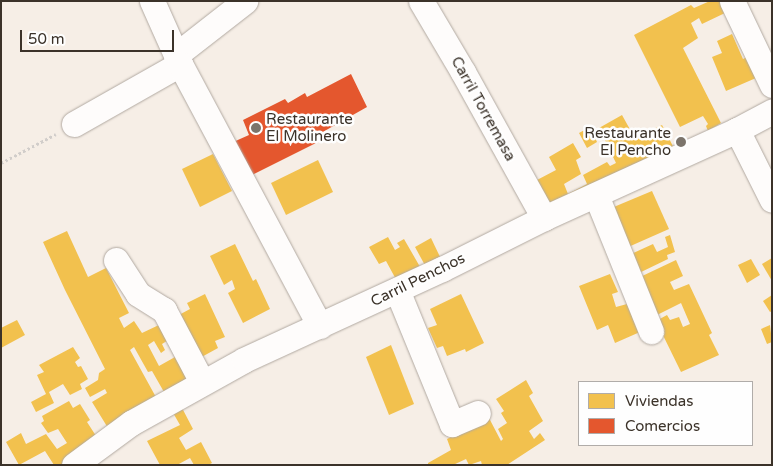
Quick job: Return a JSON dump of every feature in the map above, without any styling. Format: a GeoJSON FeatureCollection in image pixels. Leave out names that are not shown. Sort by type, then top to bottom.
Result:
{"type":"FeatureCollection","features":[{"type":"Feature","properties":{"kind":"street"},"geometry":{"type":"LineString","coordinates":[[152,1],[178,59],[320,326]]}},
{"type":"Feature","properties":{"kind":"street"},"geometry":{"type":"LineString","coordinates":[[74,124],[178,59],[245,1]]}},
{"type":"Feature","properties":{"kind":"street","name":"Carril Torremasa"},"geometry":{"type":"LineString","coordinates":[[421,1],[463,72],[544,218]]}},
{"type":"Feature","properties":{"kind":"street"},"geometry":{"type":"LineString","coordinates":[[732,1],[772,85]]}},
{"type":"Feature","properties":{"kind":"street","name":"Carril Penchos"},"geometry":{"type":"LineString","coordinates":[[74,465],[131,423],[244,360],[397,290],[544,218],[737,130],[772,110]]}},
{"type":"Feature","properties":{"kind":"street"},"geometry":{"type":"LineString","coordinates":[[737,130],[772,200]]}},
{"type":"Feature","properties":{"kind":"street"},"geometry":{"type":"LineString","coordinates":[[596,195],[651,331]]}},
{"type":"Feature","properties":{"kind":"street"},"geometry":{"type":"LineString","coordinates":[[116,260],[138,294],[164,310],[202,382]]}},
{"type":"Feature","properties":{"kind":"street"},"geometry":{"type":"LineString","coordinates":[[397,290],[452,424],[478,413]]}},
{"type":"Feature","properties":{"kind":"path"},"geometry":{"type":"LineString","coordinates":[[1,163],[74,124]]}},
{"type":"Feature","properties":{"kind":"building: Viviendas"},"geometry":{"type":"Polygon","coordinates":[[[710,1],[720,1],[725,13],[702,24],[699,18],[691,23],[698,38],[683,48],[721,123],[708,131],[706,126],[708,124],[703,116],[680,127],[634,35],[691,5],[694,8],[710,1]]]}},
{"type":"Feature","properties":{"kind":"building: Viviendas"},"geometry":{"type":"Polygon","coordinates":[[[732,34],[743,59],[747,57],[756,78],[726,91],[712,57],[722,53],[717,41],[732,34]]]}},
{"type":"Feature","properties":{"kind":"building: Viviendas"},"geometry":{"type":"Polygon","coordinates":[[[622,115],[632,133],[642,128],[644,134],[662,125],[677,154],[551,207],[537,180],[556,170],[549,157],[573,143],[581,157],[576,160],[581,174],[564,184],[568,194],[587,184],[583,175],[607,162],[610,166],[616,163],[599,128],[622,115]]]}},
{"type":"Feature","properties":{"kind":"building: Viviendas"},"geometry":{"type":"Polygon","coordinates":[[[590,127],[597,142],[587,148],[579,133],[590,127]]]}},
{"type":"Feature","properties":{"kind":"building: Viviendas"},"geometry":{"type":"Polygon","coordinates":[[[213,154],[232,191],[200,207],[182,169],[213,154]]]}},
{"type":"Feature","properties":{"kind":"building: Viviendas"},"geometry":{"type":"Polygon","coordinates":[[[318,160],[333,192],[286,215],[271,183],[318,160]]]}},
{"type":"Feature","properties":{"kind":"building: Viviendas"},"geometry":{"type":"Polygon","coordinates":[[[652,191],[669,229],[626,248],[609,209],[652,191]]]}},
{"type":"Feature","properties":{"kind":"building: Viviendas"},"geometry":{"type":"Polygon","coordinates":[[[67,231],[88,277],[106,268],[129,313],[119,318],[124,328],[134,321],[142,333],[161,324],[170,339],[162,344],[165,350],[161,353],[154,341],[148,345],[159,366],[175,357],[187,379],[164,392],[152,371],[148,372],[134,347],[130,350],[157,399],[108,428],[92,402],[107,393],[105,389],[90,397],[85,388],[98,380],[99,373],[105,369],[43,242],[67,231]]]}},
{"type":"Feature","properties":{"kind":"building: Viviendas"},"geometry":{"type":"Polygon","coordinates":[[[670,235],[675,252],[667,255],[668,259],[637,274],[629,255],[653,244],[657,252],[668,247],[665,237],[670,235]]]}},
{"type":"Feature","properties":{"kind":"building: Viviendas"},"geometry":{"type":"Polygon","coordinates":[[[388,237],[395,250],[400,247],[397,243],[404,239],[423,272],[398,283],[386,261],[379,264],[369,247],[388,237]]]}},
{"type":"Feature","properties":{"kind":"building: Viviendas"},"geometry":{"type":"Polygon","coordinates":[[[431,238],[442,261],[427,269],[415,247],[431,238]]]}},
{"type":"Feature","properties":{"kind":"building: Viviendas"},"geometry":{"type":"Polygon","coordinates":[[[235,244],[253,281],[256,279],[270,309],[243,323],[228,293],[235,289],[232,280],[224,285],[210,256],[235,244]]]}},
{"type":"Feature","properties":{"kind":"building: Viviendas"},"geometry":{"type":"Polygon","coordinates":[[[772,258],[772,281],[762,264],[772,258]]]}},
{"type":"Feature","properties":{"kind":"building: Viviendas"},"geometry":{"type":"Polygon","coordinates":[[[751,259],[760,275],[747,283],[738,265],[751,259]]]}},
{"type":"Feature","properties":{"kind":"building: Viviendas"},"geometry":{"type":"Polygon","coordinates":[[[676,260],[683,276],[670,282],[674,290],[689,284],[712,333],[709,335],[719,355],[681,372],[656,321],[667,315],[670,320],[679,317],[683,327],[690,324],[681,303],[655,316],[638,278],[676,260]]]}},
{"type":"Feature","properties":{"kind":"building: Viviendas"},"geometry":{"type":"Polygon","coordinates":[[[610,274],[618,292],[612,294],[616,307],[627,304],[640,332],[615,343],[608,325],[597,330],[579,286],[610,274]]]}},
{"type":"Feature","properties":{"kind":"building: Viviendas"},"geometry":{"type":"Polygon","coordinates":[[[205,294],[225,337],[215,341],[218,348],[198,359],[177,316],[190,309],[187,303],[205,294]]]}},
{"type":"Feature","properties":{"kind":"building: Viviendas"},"geometry":{"type":"Polygon","coordinates":[[[461,294],[484,343],[466,352],[465,349],[447,356],[443,346],[437,348],[428,328],[437,325],[430,309],[461,294]]]}},
{"type":"Feature","properties":{"kind":"building: Viviendas"},"geometry":{"type":"Polygon","coordinates":[[[772,295],[772,311],[770,312],[763,301],[772,295]]]}},
{"type":"Feature","properties":{"kind":"building: Viviendas"},"geometry":{"type":"Polygon","coordinates":[[[17,320],[25,335],[1,348],[1,328],[17,320]]]}},
{"type":"Feature","properties":{"kind":"building: Viviendas"},"geometry":{"type":"Polygon","coordinates":[[[770,325],[772,342],[767,344],[761,329],[770,325]]]}},
{"type":"Feature","properties":{"kind":"building: Viviendas"},"geometry":{"type":"Polygon","coordinates":[[[391,345],[414,404],[389,415],[366,357],[391,345]]]}},
{"type":"Feature","properties":{"kind":"building: Viviendas"},"geometry":{"type":"Polygon","coordinates":[[[73,347],[80,358],[75,362],[78,367],[81,366],[88,379],[80,384],[82,389],[70,395],[63,384],[49,392],[54,403],[36,412],[31,402],[46,394],[37,375],[44,372],[39,365],[73,347]]]}},
{"type":"Feature","properties":{"kind":"building: Viviendas"},"geometry":{"type":"Polygon","coordinates":[[[526,380],[533,393],[529,396],[543,421],[529,431],[534,439],[540,433],[545,440],[507,465],[482,465],[481,461],[469,465],[466,459],[453,465],[428,465],[428,463],[451,450],[447,439],[489,418],[501,441],[503,439],[498,429],[507,423],[501,413],[504,411],[496,399],[526,380]]]}},
{"type":"Feature","properties":{"kind":"building: Viviendas"},"geometry":{"type":"Polygon","coordinates":[[[69,401],[73,408],[80,404],[90,420],[87,422],[100,442],[64,465],[54,465],[45,451],[19,465],[6,442],[21,433],[26,444],[46,434],[57,449],[67,443],[58,429],[48,433],[41,423],[44,421],[42,416],[69,401]]]}},
{"type":"Feature","properties":{"kind":"building: Viviendas"},"geometry":{"type":"Polygon","coordinates":[[[181,406],[193,429],[179,438],[186,450],[201,442],[212,463],[208,465],[194,465],[190,458],[177,465],[160,465],[147,441],[180,425],[172,411],[181,406]]]}},
{"type":"Feature","properties":{"kind":"building: Comercios"},"geometry":{"type":"Polygon","coordinates":[[[351,74],[367,107],[321,133],[324,139],[250,176],[231,143],[249,135],[243,120],[285,99],[288,103],[305,93],[307,97],[351,74]]]}},
{"type":"Feature","properties":{"kind":"place","name":"Restaurante El Molinero"},"geometry":{"type":"Point","coordinates":[256,128]}},
{"type":"Feature","properties":{"kind":"place","name":"Restaurante El Pencho"},"geometry":{"type":"Point","coordinates":[681,142]}}]}
